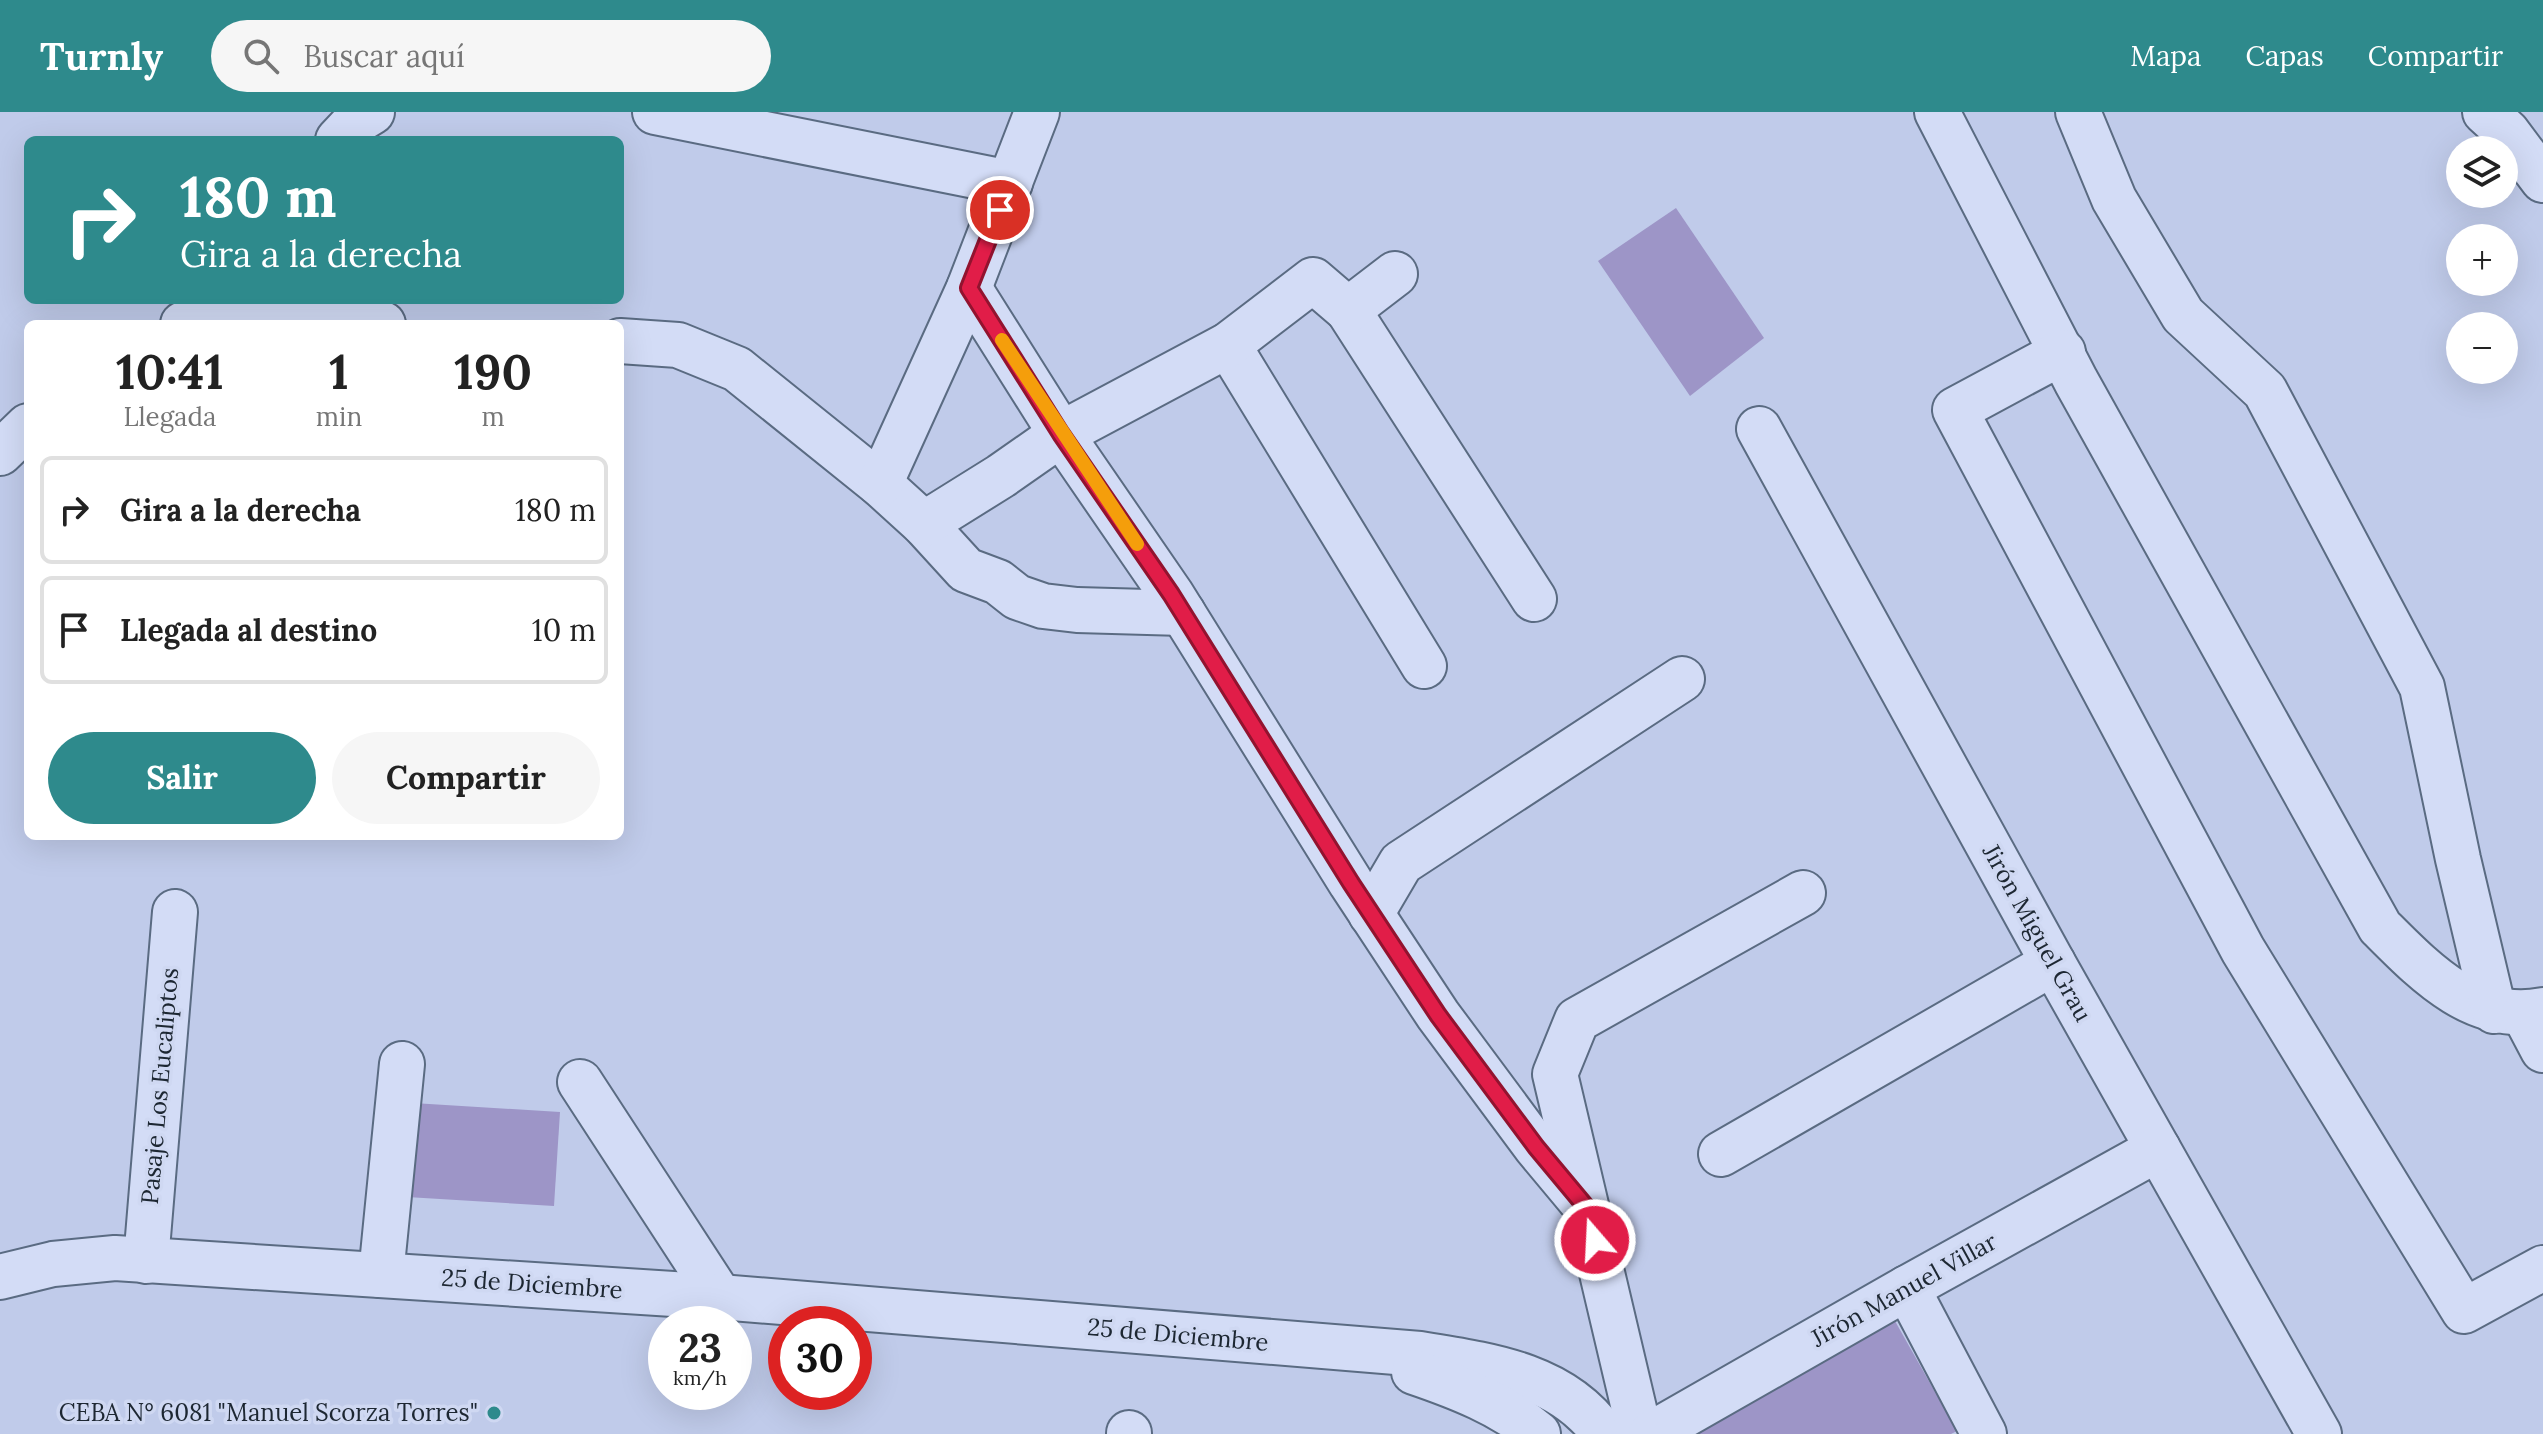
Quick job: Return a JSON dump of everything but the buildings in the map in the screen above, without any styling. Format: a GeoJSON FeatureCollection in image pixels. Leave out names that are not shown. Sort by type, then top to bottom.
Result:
{"type":"FeatureCollection","features":[{"type":"Feature","properties":{"kind":"street"},"geometry":{"type":"LineString","coordinates":[[342,136],[354,123],[372,112]]}},
{"type":"Feature","properties":{"kind":"street"},"geometry":{"type":"LineString","coordinates":[[655,112],[1010,183]]}},
{"type":"Feature","properties":{"kind":"street"},"geometry":{"type":"LineString","coordinates":[[880,484],[969,288],[1037,112]]}},
{"type":"Feature","properties":{"kind":"street"},"geometry":{"type":"LineString","coordinates":[[1937,112],[2076,381],[2380,927],[2419,967],[2470,1002],[2526,1021]]}},
{"type":"Feature","properties":{"kind":"street"},"geometry":{"type":"LineString","coordinates":[[2078,112],[2114,199],[2183,315],[2265,391],[2422,687],[2458,859],[2526,1021]]}},
{"type":"Feature","properties":{"kind":"street"},"geometry":{"type":"LineString","coordinates":[[2512,128],[2543,180]]}},
{"type":"Feature","properties":{"kind":"street"},"geometry":{"type":"LineString","coordinates":[[1348,310],[1395,274]]}},
{"type":"Feature","properties":{"kind":"street"},"geometry":{"type":"LineString","coordinates":[[924,524],[1061,434],[1228,345],[1313,280],[1348,310],[1534,599]]}},
{"type":"Feature","properties":{"kind":"street"},"geometry":{"type":"LineString","coordinates":[[969,288],[1061,434],[1183,613],[1371,914],[1438,1015],[1536,1147],[1586,1207]]}},
{"type":"Feature","properties":{"kind":"street"},"geometry":{"type":"LineString","coordinates":[[169,320],[183,304]]}},
{"type":"Feature","properties":{"kind":"street"},"geometry":{"type":"LineString","coordinates":[[222,320],[262,320]]}},
{"type":"Feature","properties":{"kind":"street"},"geometry":{"type":"LineString","coordinates":[[624,341],[678,345],[737,369],[880,484],[924,524],[966,570],[998,582],[1017,597],[1043,606],[1077,610],[1183,613]]}},
{"type":"Feature","properties":{"kind":"street"},"geometry":{"type":"LineString","coordinates":[[1228,345],[1424,666]]}},
{"type":"Feature","properties":{"kind":"street"},"geometry":{"type":"LineString","coordinates":[[2063,352],[1955,410],[2243,950],[2464,1311],[2543,1268]]}},
{"type":"Feature","properties":{"kind":"street","name":"Jirón Miguel Grau"},"geometry":{"type":"LineString","coordinates":[[1759,429],[2053,963],[2319,1434]]}},
{"type":"Feature","properties":{"kind":"street"},"geometry":{"type":"LineString","coordinates":[[0,453],[24,430]]}},
{"type":"Feature","properties":{"kind":"street"},"geometry":{"type":"LineString","coordinates":[[1371,914],[1401,863],[1682,679]]}},
{"type":"Feature","properties":{"kind":"street"},"geometry":{"type":"LineString","coordinates":[[1640,1434],[1555,1074],[1577,1020],[1803,893]]}},
{"type":"Feature","properties":{"kind":"street","name":"Pasaje Los Eucaliptos"},"geometry":{"type":"LineString","coordinates":[[146,1261],[175,912]]}},
{"type":"Feature","properties":{"kind":"street"},"geometry":{"type":"LineString","coordinates":[[1721,1154],[2053,963]]}},
{"type":"Feature","properties":{"kind":"street"},"geometry":{"type":"LineString","coordinates":[[381,1275],[402,1064]]}},
{"type":"Feature","properties":{"kind":"street"},"geometry":{"type":"LineString","coordinates":[[580,1082],[720,1297]]}},
{"type":"Feature","properties":{"kind":"street","name":"Jirón Manuel Villar"},"geometry":{"type":"LineString","coordinates":[[1651,1434],[2158,1149]]}},
{"type":"Feature","properties":{"kind":"street","name":"25 de Diciembre"},"geometry":{"type":"LineString","coordinates":[[0,1277],[53,1264],[115,1258],[720,1297],[1351,1350]]}},
{"type":"Feature","properties":{"kind":"street"},"geometry":{"type":"LineString","coordinates":[[1907,1288],[1984,1434]]}},
{"type":"Feature","properties":{"kind":"street"},"geometry":{"type":"LineString","coordinates":[[1351,1350],[1475,1396],[1519,1418],[1538,1434]]}},
{"type":"Feature","properties":{"kind":"street"},"geometry":{"type":"LineString","coordinates":[[1351,1350],[1420,1354],[1477,1363],[1521,1375],[1565,1395],[1593,1418],[1604,1434]]}},
{"type":"Feature","properties":{"kind":"shaded area"},"geometry":{"type":"Polygon","coordinates":[[[1676,208],[1764,338],[1690,396],[1598,261],[1676,208]]]}},
{"type":"Feature","properties":{"kind":"shaded area"},"geometry":{"type":"Polygon","coordinates":[[[413,1103],[560,1112],[554,1206],[407,1197],[413,1103]]]}},
{"type":"Feature","properties":{"kind":"shaded area"},"geometry":{"type":"Polygon","coordinates":[[[1895,1321],[1957,1431],[1951,1434],[1690,1434],[1895,1321]]]}},
{"type":"Feature","properties":{"kind":"slow traffic"},"geometry":{"type":"LineString","coordinates":[[1002,340],[1061,434],[1137,544]]}},
{"type":"Feature","properties":{"kind":"place","name":"CEBA N° 6081 \"Manuel Scorza Torres\""},"geometry":{"type":"Point","coordinates":[494,1413]}},
{"type":"Feature","properties":{"kind":"route"},"geometry":{"type":"LineString","coordinates":[[1000,210],[969,288],[1061,434],[1171,594],[1351,883],[1438,1015],[1536,1147],[1586,1207],[1595,1240]]}}]}
